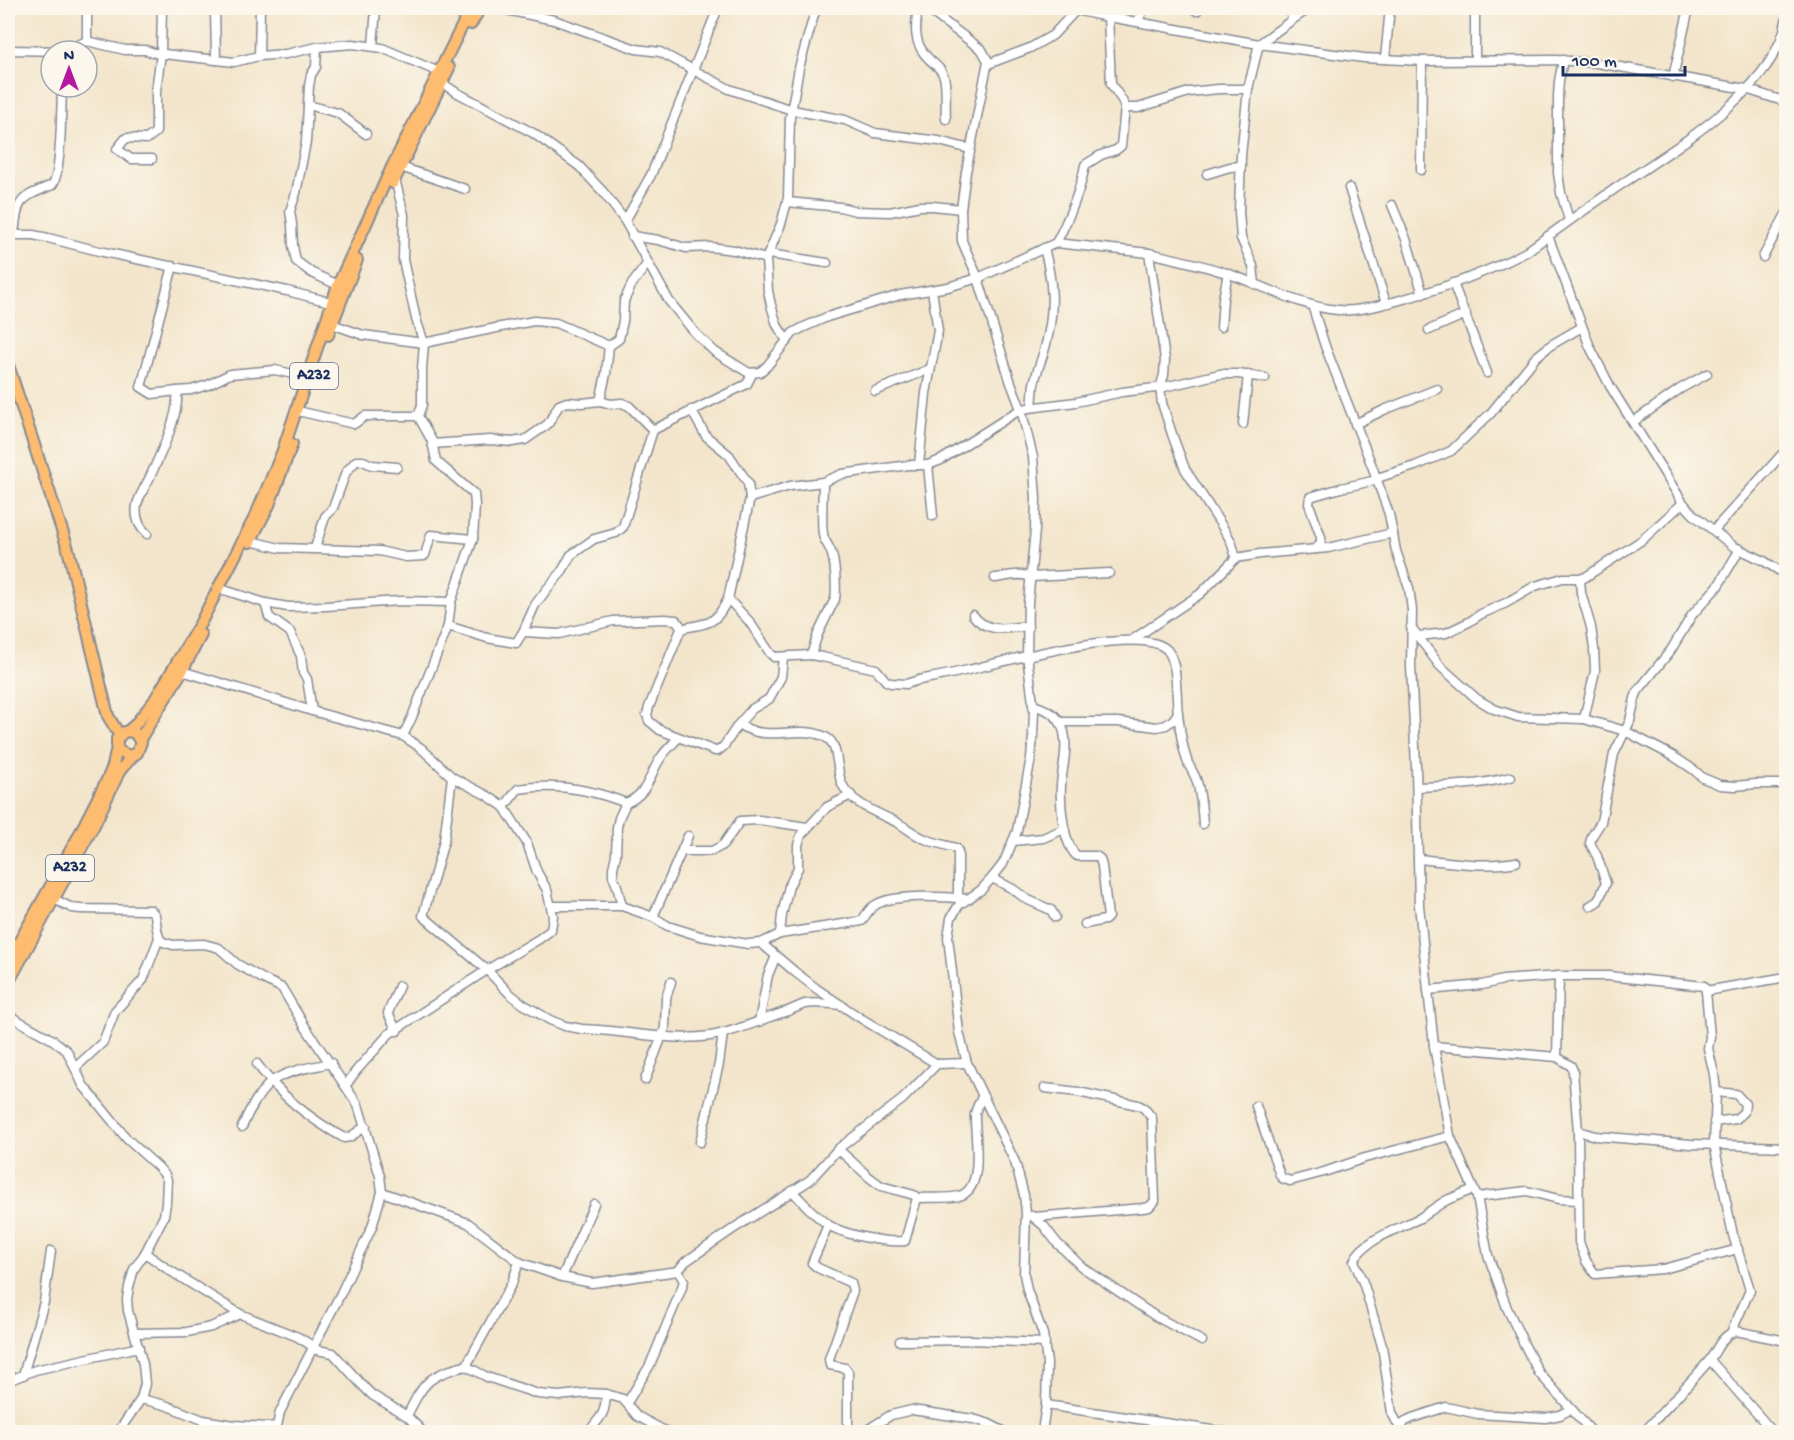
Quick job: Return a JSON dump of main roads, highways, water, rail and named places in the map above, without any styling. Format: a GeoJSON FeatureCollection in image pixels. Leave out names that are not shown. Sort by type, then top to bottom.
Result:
{"type":"FeatureCollection","features":[{"type":"Feature","properties":{"kind":"main road","name":"A232"},"geometry":{"type":"LineString","coordinates":[[8,962],[12,944],[50,898],[94,825],[115,778],[140,750],[140,739],[182,671],[258,528],[279,481],[332,324],[338,285],[392,167],[471,8]]}},
{"type":"Feature","properties":{"kind":"main road","name":"A232"},"geometry":{"type":"LineString","coordinates":[[8,982],[108,778],[122,738],[154,701],[201,622],[257,513],[282,453],[306,377],[335,303],[480,8]]}},
{"type":"Feature","properties":{"kind":"main road"},"geometry":{"type":"LineString","coordinates":[[8,365],[68,549],[108,716],[122,738],[124,755],[134,755]]}},
{"type":"Feature","properties":{"kind":"main road"},"geometry":{"type":"LineString","coordinates":[[122,738],[135,733],[140,739]]}}]}
